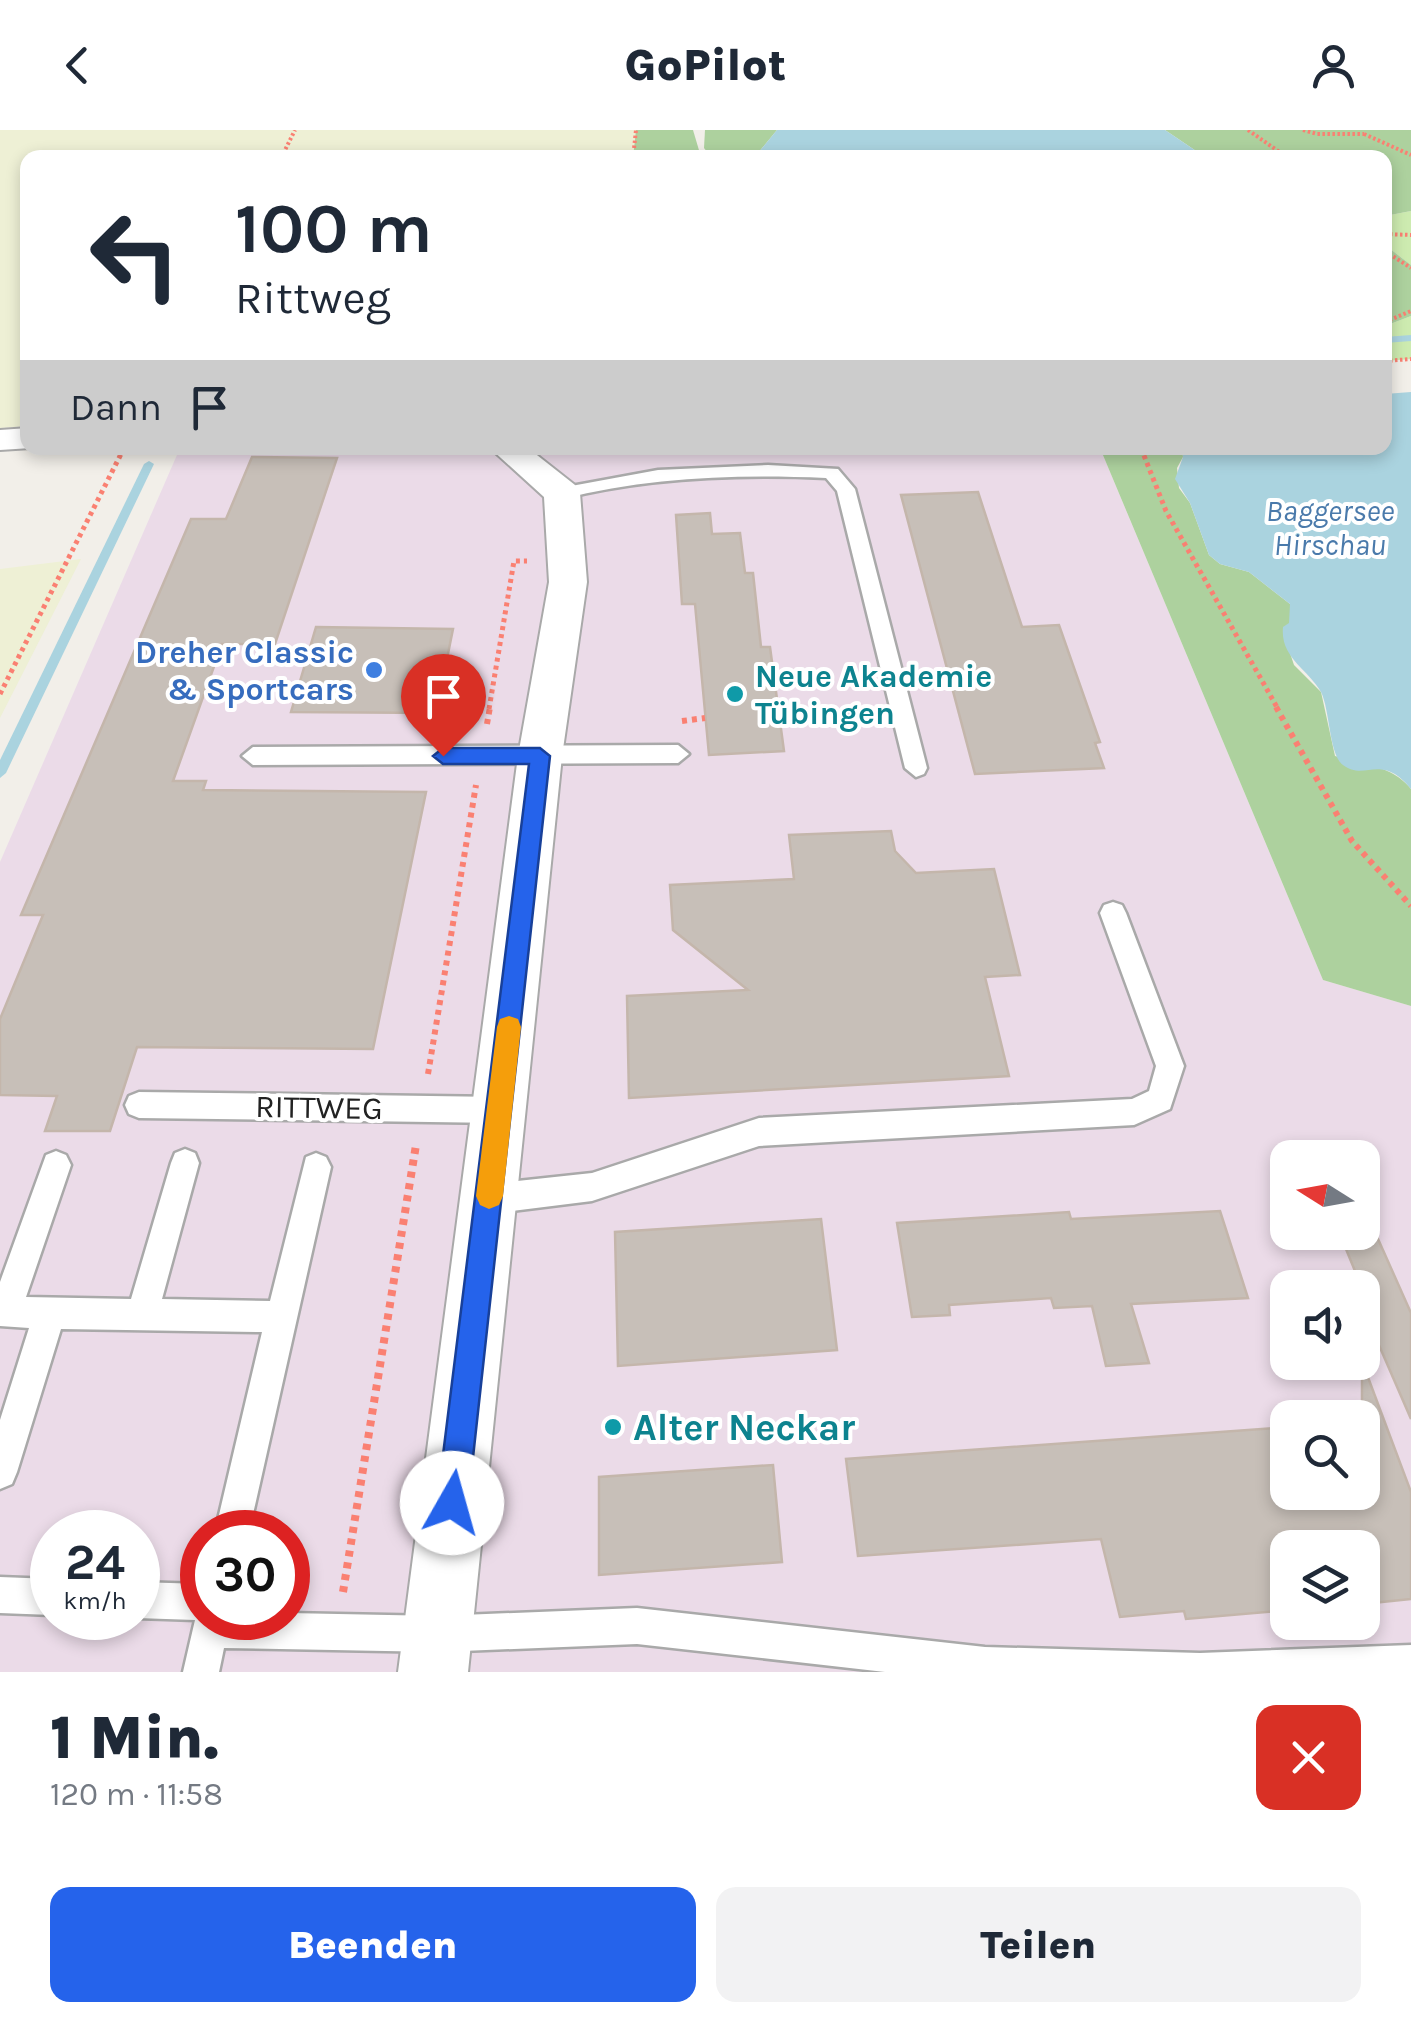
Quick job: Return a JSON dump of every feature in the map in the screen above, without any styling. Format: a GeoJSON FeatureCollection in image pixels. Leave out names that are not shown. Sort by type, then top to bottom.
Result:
{"type":"FeatureCollection","features":[{"type":"Feature","properties":{"kind":"street"},"geometry":{"type":"LineString","coordinates":[[435,1653],[540,756],[568,582],[562,492],[516,455]]}},
{"type":"Feature","properties":{"kind":"lane"},"geometry":{"type":"LineString","coordinates":[[562,492],[660,478],[788,470],[831,473],[846,489],[916,768]]}},
{"type":"Feature","properties":{"kind":"lane"},"geometry":{"type":"LineString","coordinates":[[253,756],[678,754]]}},
{"type":"Feature","properties":{"kind":"lane"},"geometry":{"type":"LineString","coordinates":[[489,1199],[592,1187],[759,1132],[1134,1112],[1160,1100],[1170,1066],[1113,913]]}},
{"type":"Feature","properties":{"kind":"lane","name":"RITTWEG"},"geometry":{"type":"LineString","coordinates":[[139,1104],[500,1110]]}},
{"type":"Feature","properties":{"kind":"lane"},"geometry":{"type":"LineString","coordinates":[[142,1314],[186,1162]]}},
{"type":"Feature","properties":{"kind":"lane"},"geometry":{"type":"LineString","coordinates":[[56,1165],[5,1312],[281,1318]]}},
{"type":"Feature","properties":{"kind":"lane"},"geometry":{"type":"LineString","coordinates":[[237,1510],[316,1167]]}},
{"type":"Feature","properties":{"kind":"lane"},"geometry":{"type":"LineString","coordinates":[[1,1465],[50,1313]]}},
{"type":"Feature","properties":{"kind":"lane"},"geometry":{"type":"LineString","coordinates":[[0,1595],[30,1596]]}},
{"type":"Feature","properties":{"kind":"lane"},"geometry":{"type":"LineString","coordinates":[[310,1633],[435,1653],[637,1626],[985,1665],[1200,1671],[1411,1663]]}},
{"type":"Feature","properties":{"kind":"lane"},"geometry":{"type":"LineString","coordinates":[[202,1672],[206,1640]]}},
{"type":"Feature","properties":{"kind":"path"},"geometry":{"type":"LineString","coordinates":[[1248,130],[1277,150]]}},
{"type":"Feature","properties":{"kind":"path"},"geometry":{"type":"LineString","coordinates":[[1304,130],[1317,134],[1364,134]]}},
{"type":"Feature","properties":{"kind":"path"},"geometry":{"type":"LineString","coordinates":[[1358,130],[1411,155]]}},
{"type":"Feature","properties":{"kind":"path"},"geometry":{"type":"LineString","coordinates":[[0,694],[120,455]]}},
{"type":"Feature","properties":{"kind":"path"},"geometry":{"type":"LineString","coordinates":[[1144,455],[1166,510],[1352,842],[1411,906]]}},
{"type":"Feature","properties":{"kind":"shaded area"},"geometry":{"type":"Polygon","coordinates":[[[177,455],[1103,455],[1323,980],[1411,1006],[1411,1672],[0,1672],[0,862],[177,455]]]}},
{"type":"Feature","properties":{"kind":"green space"},"geometry":{"type":"Polygon","coordinates":[[[0,130],[636,130],[634,150],[20,150],[20,427],[0,428],[0,130]]]}},
{"type":"Feature","properties":{"kind":"green space"},"geometry":{"type":"Polygon","coordinates":[[[636,130],[693,130],[699,150],[634,150],[636,130]]]}},
{"type":"Feature","properties":{"kind":"green space"},"geometry":{"type":"Polygon","coordinates":[[[705,130],[777,130],[760,150],[704,148],[705,130]]]}},
{"type":"Feature","properties":{"kind":"green space"},"geometry":{"type":"Polygon","coordinates":[[[1165,130],[1411,130],[1411,211],[1392,215],[1392,150],[1195,150],[1165,130]]]}},
{"type":"Feature","properties":{"kind":"green space"},"geometry":{"type":"Polygon","coordinates":[[[1411,211],[1411,265],[1392,250],[1392,215],[1411,211]]]}},
{"type":"Feature","properties":{"kind":"green space"},"geometry":{"type":"Polygon","coordinates":[[[1392,250],[1411,265],[1411,316],[1392,323],[1392,250]]]}},
{"type":"Feature","properties":{"kind":"green space"},"geometry":{"type":"Polygon","coordinates":[[[1411,316],[1411,359],[1392,360],[1392,323],[1411,316]]]}},
{"type":"Feature","properties":{"kind":"green space"},"geometry":{"type":"Polygon","coordinates":[[[1103,455],[1183,455],[1177,468],[1179,488],[1190,503],[1209,555],[1220,564],[1249,572],[1290,604],[1290,653],[1294,665],[1321,692],[1335,756],[1386,770],[1411,789],[1411,1006],[1323,980],[1103,455]]]}},
{"type":"Feature","properties":{"kind":"green space"},"geometry":{"type":"Polygon","coordinates":[[[81,559],[0,718],[0,569],[81,559]]]}},
{"type":"Feature","properties":{"kind":"water"},"geometry":{"type":"Polygon","coordinates":[[[777,130],[1165,130],[1195,150],[760,150],[777,130]]]}},
{"type":"Feature","properties":{"kind":"water","name":"Baggersee Hirschau"},"geometry":{"type":"Polygon","coordinates":[[[1411,392],[1411,789],[1391,772],[1359,771],[1338,760],[1321,692],[1296,662],[1283,638],[1290,604],[1249,572],[1220,564],[1209,555],[1190,503],[1175,479],[1183,455],[1392,455],[1392,393],[1411,392]]]}},
{"type":"Feature","properties":{"kind":"building"},"geometry":{"type":"Polygon","coordinates":[[[252,457],[337,458],[275,644],[222,644],[173,781],[206,781],[203,790],[426,792],[373,1049],[137,1047],[110,1131],[45,1131],[57,1096],[0,1095],[0,1019],[43,915],[21,915],[191,519],[226,519],[252,457]]]}},
{"type":"Feature","properties":{"kind":"building"},"geometry":{"type":"Polygon","coordinates":[[[978,492],[1022,627],[1059,625],[1100,742],[1095,743],[1104,768],[975,774],[901,495],[978,492]]]}},
{"type":"Feature","properties":{"kind":"building"},"geometry":{"type":"Polygon","coordinates":[[[710,513],[712,534],[740,533],[745,573],[753,573],[761,647],[770,647],[784,751],[709,755],[695,604],[682,604],[676,515],[710,513]]]}},
{"type":"Feature","properties":{"kind":"building","name":"Dreher Classic & Sportcars"},"geometry":{"type":"Polygon","coordinates":[[[316,627],[453,629],[436,713],[291,712],[316,627]]]}},
{"type":"Feature","properties":{"kind":"building"},"geometry":{"type":"Polygon","coordinates":[[[891,831],[895,851],[916,873],[994,869],[1020,975],[985,977],[1009,1076],[629,1098],[627,996],[748,990],[673,930],[670,885],[794,879],[789,835],[891,831]]]}},
{"type":"Feature","properties":{"kind":"building"},"geometry":{"type":"Polygon","coordinates":[[[1220,1211],[1248,1298],[1131,1304],[1149,1363],[1106,1366],[1092,1306],[1054,1308],[1051,1298],[949,1305],[950,1315],[912,1317],[897,1223],[1069,1212],[1071,1219],[1220,1211]]]}},
{"type":"Feature","properties":{"kind":"building"},"geometry":{"type":"Polygon","coordinates":[[[821,1219],[837,1350],[618,1366],[615,1232],[821,1219]]]}},
{"type":"Feature","properties":{"kind":"building"},"geometry":{"type":"Polygon","coordinates":[[[1380,1243],[1411,1313],[1411,1419],[1380,1348],[1380,1270],[1355,1270],[1346,1250],[1380,1250],[1380,1243]]]}},
{"type":"Feature","properties":{"kind":"building"},"geometry":{"type":"Polygon","coordinates":[[[1362,1380],[1369,1380],[1376,1400],[1362,1400],[1362,1380]]]}},
{"type":"Feature","properties":{"kind":"building"},"geometry":{"type":"Polygon","coordinates":[[[1380,1409],[1411,1492],[1411,1599],[1380,1602],[1380,1530],[1270,1530],[1270,1612],[1186,1619],[1184,1611],[1120,1617],[1101,1539],[858,1556],[846,1459],[1270,1428],[1270,1510],[1380,1510],[1380,1409]]]}},
{"type":"Feature","properties":{"kind":"building"},"geometry":{"type":"Polygon","coordinates":[[[773,1465],[782,1562],[599,1575],[599,1477],[773,1465]]]}},
{"type":"Feature","properties":{"kind":"waterway"},"geometry":{"type":"LineString","coordinates":[[1392,339],[1411,338]]}},
{"type":"Feature","properties":{"kind":"waterway"},"geometry":{"type":"LineString","coordinates":[[0,773],[149,464]]}},
{"type":"Feature","properties":{"kind":"slow traffic"},"geometry":{"type":"LineString","coordinates":[[489,1196],[509,1027]]}},
{"type":"Feature","properties":{"kind":"place","name":"Dreher Classic & Sportcars"},"geometry":{"type":"Point","coordinates":[374,670]}},
{"type":"Feature","properties":{"kind":"place","name":"Neue Akademie Tübingen"},"geometry":{"type":"Point","coordinates":[735,694]}},
{"type":"Feature","properties":{"kind":"place","name":"Alter Neckar"},"geometry":{"type":"Point","coordinates":[613,1427]}},
{"type":"Feature","properties":{"kind":"route"},"geometry":{"type":"LineString","coordinates":[[443,756],[540,756],[452,1503]]}}]}
